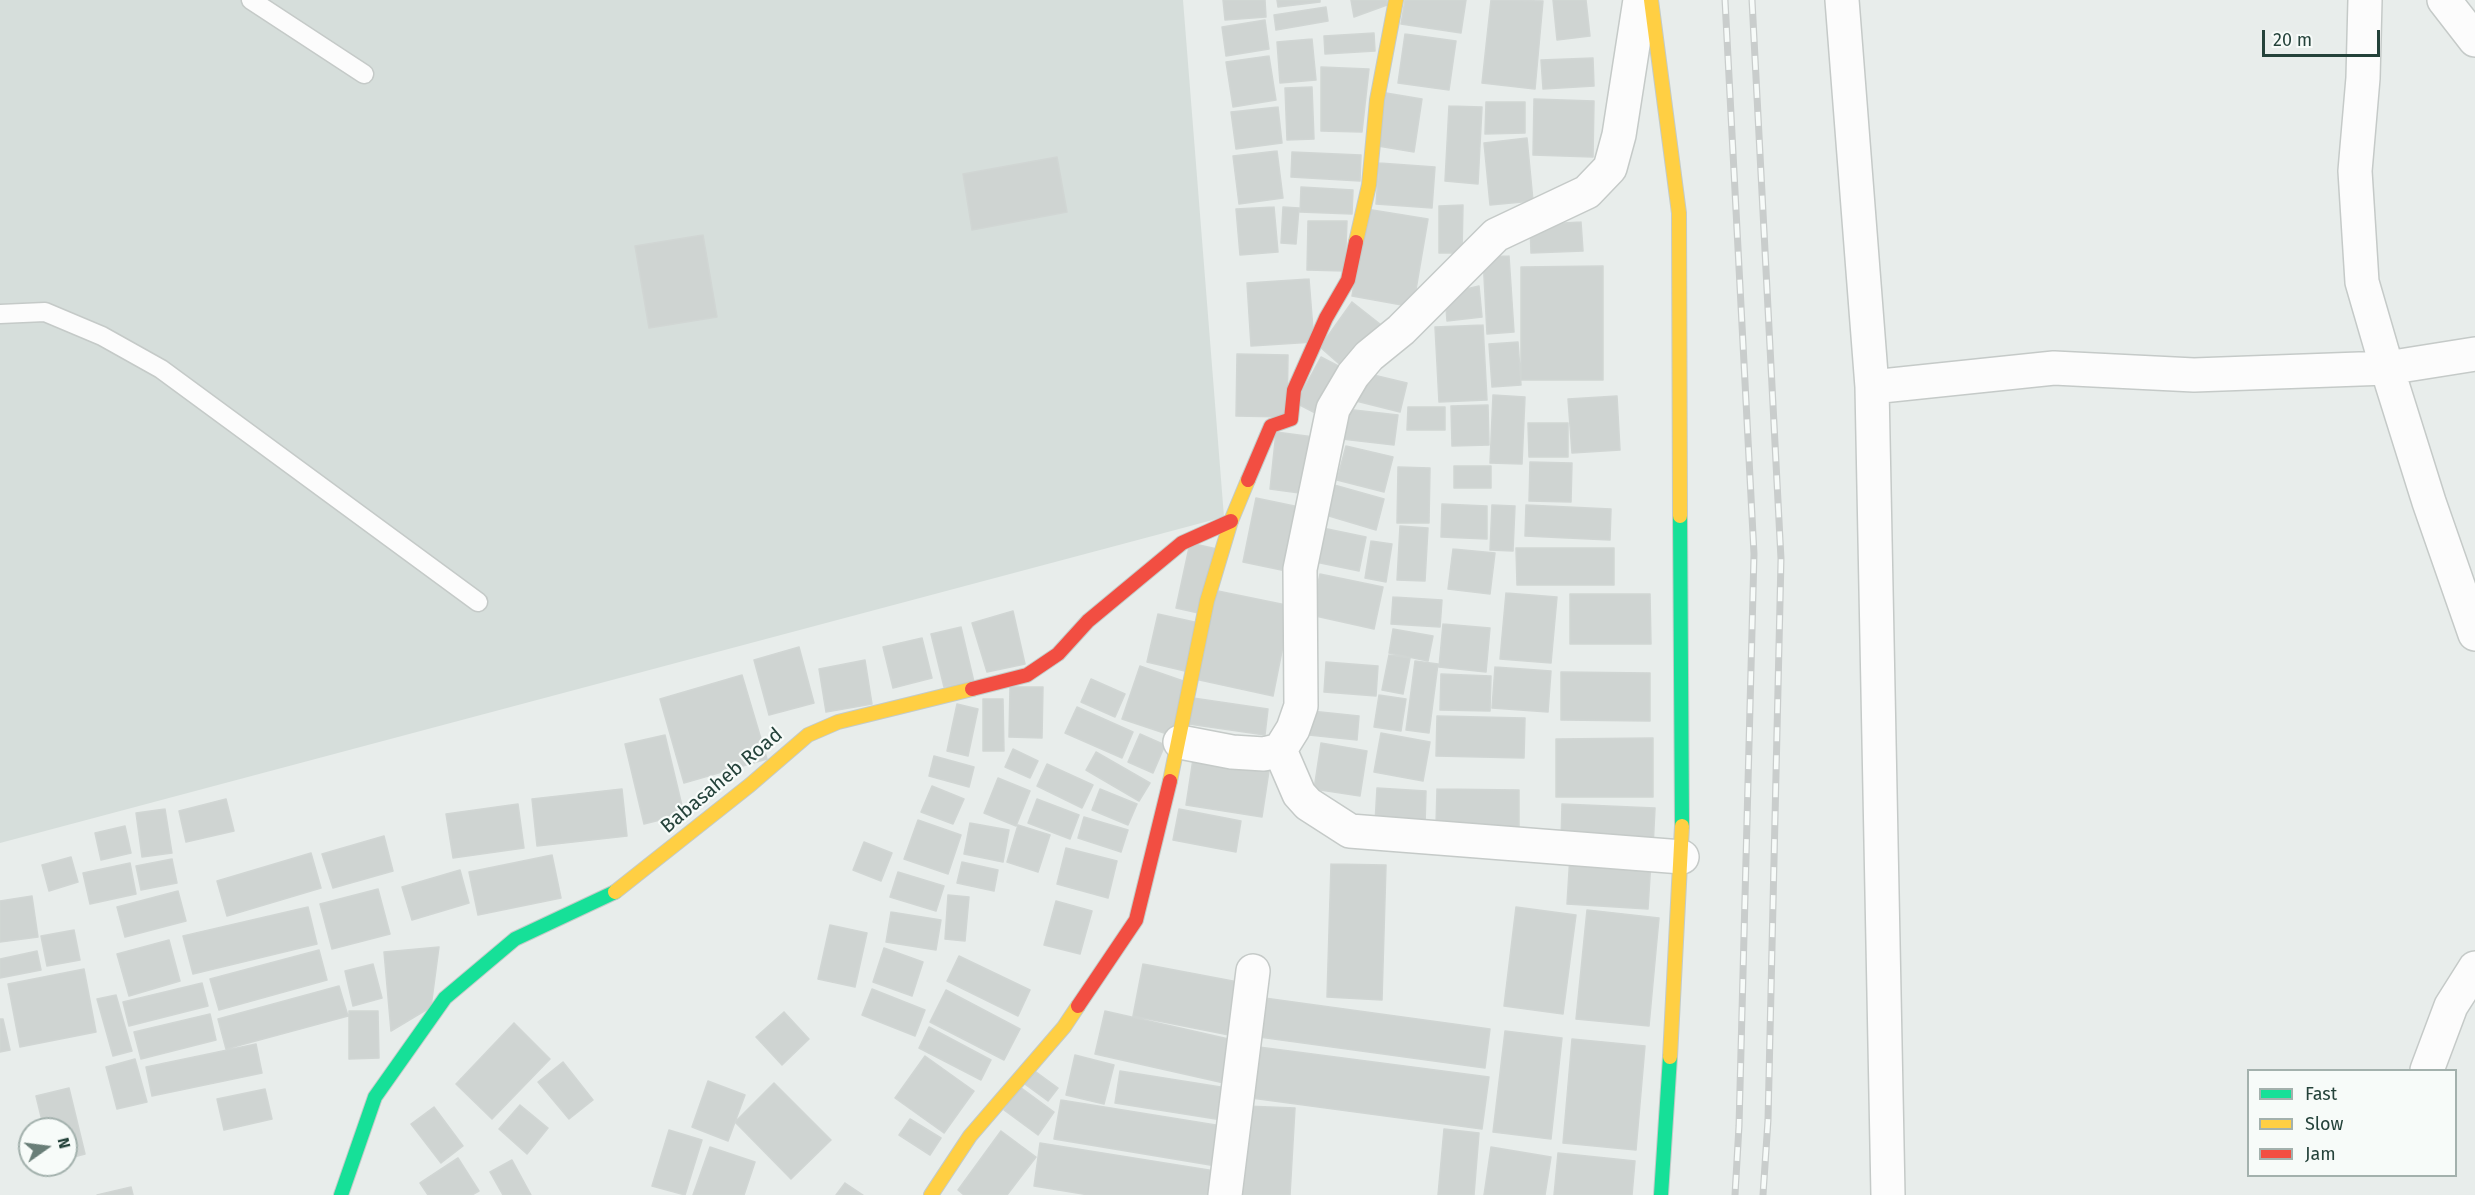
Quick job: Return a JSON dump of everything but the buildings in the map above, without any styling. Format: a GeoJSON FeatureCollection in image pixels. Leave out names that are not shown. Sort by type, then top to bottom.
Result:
{"type":"FeatureCollection","features":[{"type":"Feature","properties":{"kind":"street"},"geometry":{"type":"LineString","coordinates":[[937,1193],[970,1136],[1064,1028],[1136,920],[1180,742],[1207,601],[1231,521],[1271,426],[1291,419],[1294,390],[1326,318],[1348,280],[1369,185],[1377,100],[1396,0]]}},
{"type":"Feature","properties":{"kind":"street"},"geometry":{"type":"LineString","coordinates":[[1180,742],[1232,752],[1264,754],[1280,750],[1293,729],[1301,706],[1300,568],[1333,409],[1353,375],[1369,356],[1401,330],[1496,235],[1587,192],[1610,168],[1618,135],[1640,0]]}},
{"type":"Feature","properties":{"kind":"street"},"geometry":{"type":"LineString","coordinates":[[1652,0],[1679,213],[1682,856],[1661,1195]]}},
{"type":"Feature","properties":{"kind":"street"},"geometry":{"type":"LineString","coordinates":[[1842,0],[1872,387],[1888,1195]]}},
{"type":"Feature","properties":{"kind":"street"},"geometry":{"type":"LineString","coordinates":[[2364,0],[2363,78],[2355,171],[2362,282],[2429,502],[2475,634]]}},
{"type":"Feature","properties":{"kind":"street"},"geometry":{"type":"LineString","coordinates":[[2444,0],[2475,40]]}},
{"type":"Feature","properties":{"kind":"street"},"geometry":{"type":"LineString","coordinates":[[1872,387],[2054,368],[2193,375],[2387,368],[2475,354]]}},
{"type":"Feature","properties":{"kind":"street","name":"Babasaheb Road"},"geometry":{"type":"LineString","coordinates":[[341,1195],[375,1097],[445,998],[516,939],[619,890],[808,735],[838,722],[1027,675],[1058,654],[1088,621],[1182,543],[1231,521]]}},
{"type":"Feature","properties":{"kind":"street"},"geometry":{"type":"LineString","coordinates":[[1280,750],[1299,794],[1308,804],[1350,831],[1682,856]]}},
{"type":"Feature","properties":{"kind":"street"},"geometry":{"type":"LineString","coordinates":[[2428,1069],[2451,1006],[2475,968]]}},
{"type":"Feature","properties":{"kind":"street"},"geometry":{"type":"LineString","coordinates":[[1225,1195],[1253,971]]}},
{"type":"Feature","properties":{"kind":"lane"},"geometry":{"type":"LineString","coordinates":[[251,0],[364,74]]}},
{"type":"Feature","properties":{"kind":"lane"},"geometry":{"type":"LineString","coordinates":[[0,314],[45,312],[102,336],[161,369],[478,602]]}},
{"type":"Feature","properties":{"kind":"shaded area"},"geometry":{"type":"Polygon","coordinates":[[[0,0],[1183,0],[1224,517],[0,843],[0,0]]]}},
{"type":"Feature","properties":{"kind":"railway"},"geometry":{"type":"LineString","coordinates":[[1725,0],[1754,554],[1739,1126],[1735,1195]]}},
{"type":"Feature","properties":{"kind":"railway"},"geometry":{"type":"LineString","coordinates":[[1752,0],[1781,559],[1768,1120],[1763,1195]]}},
{"type":"Feature","properties":{"kind":"traffic: fast"},"geometry":{"type":"LineString","coordinates":[[1680,516],[1682,826]]}},
{"type":"Feature","properties":{"kind":"traffic: fast"},"geometry":{"type":"LineString","coordinates":[[341,1195],[375,1097],[445,998],[515,939],[615,892]]}},
{"type":"Feature","properties":{"kind":"traffic: fast"},"geometry":{"type":"LineString","coordinates":[[1661,1195],[1670,1057]]}},
{"type":"Feature","properties":{"kind":"traffic: slow"},"geometry":{"type":"LineString","coordinates":[[1356,242],[1369,185],[1377,100],[1396,0]]}},
{"type":"Feature","properties":{"kind":"traffic: slow"},"geometry":{"type":"LineString","coordinates":[[1651,0],[1679,213],[1680,516]]}},
{"type":"Feature","properties":{"kind":"traffic: slow"},"geometry":{"type":"LineString","coordinates":[[1170,781],[1207,601],[1231,521],[1248,480]]}},
{"type":"Feature","properties":{"kind":"traffic: slow"},"geometry":{"type":"LineString","coordinates":[[615,892],[750,785],[808,735],[838,722],[972,689]]}},
{"type":"Feature","properties":{"kind":"traffic: slow"},"geometry":{"type":"LineString","coordinates":[[1670,1057],[1682,826]]}},
{"type":"Feature","properties":{"kind":"traffic: slow"},"geometry":{"type":"LineString","coordinates":[[931,1195],[970,1136],[1064,1027],[1078,1006]]}},
{"type":"Feature","properties":{"kind":"traffic: jam"},"geometry":{"type":"LineString","coordinates":[[1248,480],[1271,426],[1291,419],[1294,390],[1326,318],[1348,280],[1356,242]]}},
{"type":"Feature","properties":{"kind":"traffic: jam"},"geometry":{"type":"LineString","coordinates":[[972,689],[1027,675],[1058,654],[1088,621],[1182,543],[1231,521]]}},
{"type":"Feature","properties":{"kind":"traffic: jam"},"geometry":{"type":"LineString","coordinates":[[1078,1006],[1136,920],[1170,781]]}}]}
